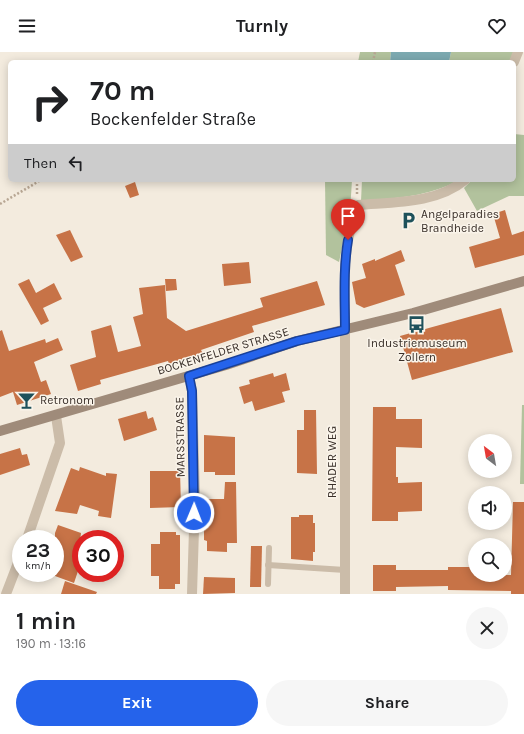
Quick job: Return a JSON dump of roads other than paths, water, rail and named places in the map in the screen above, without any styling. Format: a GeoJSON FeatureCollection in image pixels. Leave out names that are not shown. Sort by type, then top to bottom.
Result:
{"type":"FeatureCollection","features":[{"type":"Feature","properties":{"kind":"main road","name":"BOCKENFELDER STRASSE"},"geometry":{"type":"LineString","coordinates":[[0,431],[56,416],[189,376],[297,341],[345,330],[524,282]]}},
{"type":"Feature","properties":{"kind":"street","name":"RHADER WEG"},"geometry":{"type":"LineString","coordinates":[[345,594],[344,264],[350,226],[358,205],[408,201],[434,196],[452,190],[462,182]]}},
{"type":"Feature","properties":{"kind":"street","name":"MARSSTRASSE"},"geometry":{"type":"LineString","coordinates":[[189,376],[192,391],[195,498],[192,594]]}},
{"type":"Feature","properties":{"kind":"street"},"geometry":{"type":"LineString","coordinates":[[30,530],[60,442],[56,416]]}},
{"type":"Feature","properties":{"kind":"street"},"geometry":{"type":"LineString","coordinates":[[6,594],[12,578]]}},
{"type":"Feature","properties":{"kind":"lane"},"geometry":{"type":"LineString","coordinates":[[268,584],[269,548]]}},
{"type":"Feature","properties":{"kind":"lane"},"geometry":{"type":"LineString","coordinates":[[268,565],[345,570]]}},
{"type":"Feature","properties":{"kind":"water"},"geometry":{"type":"Polygon","coordinates":[[[391,52],[451,52],[449,60],[390,60],[391,52]]]}},
{"type":"Feature","properties":{"kind":"place","name":"Angelparadies Brandheide"},"geometry":{"type":"Point","coordinates":[408,221]}},
{"type":"Feature","properties":{"kind":"place","name":"Industriemuseum Zollern"},"geometry":{"type":"Point","coordinates":[417,324]}},
{"type":"Feature","properties":{"kind":"place","name":"Retronom"},"geometry":{"type":"Point","coordinates":[27,400]}}]}
